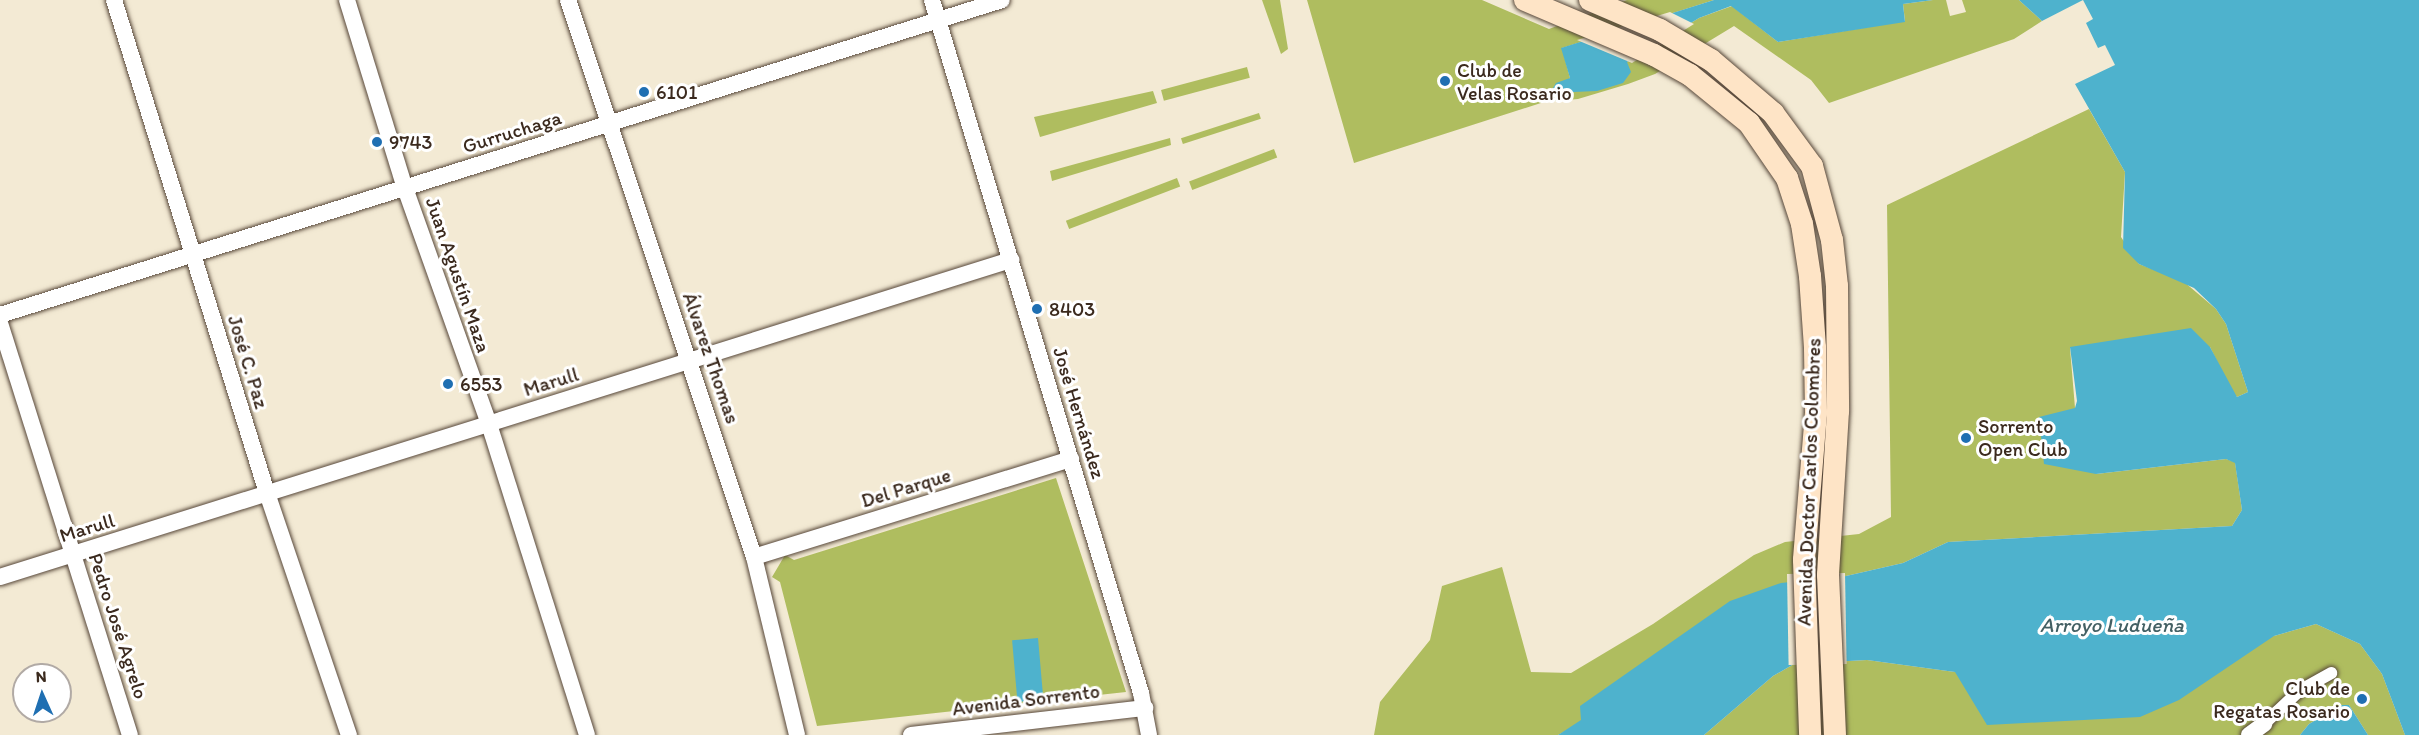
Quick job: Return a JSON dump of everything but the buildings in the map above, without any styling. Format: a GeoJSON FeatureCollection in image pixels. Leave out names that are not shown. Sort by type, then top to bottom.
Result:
{"type":"FeatureCollection","features":[{"type":"Feature","properties":{"kind":"main road","name":"Avenida Doctor Carlos Colombres"},"geometry":{"type":"LineString","coordinates":[[1525,0],[1654,55],[1715,94],[1749,123],[1774,154],[1796,202],[1810,276],[1816,413],[1806,516],[1804,603],[1810,727]]}},
{"type":"Feature","properties":{"kind":"main road","name":"Avenida Doctor Carlos Colombres"},"geometry":{"type":"LineString","coordinates":[[1598,4],[1684,43],[1743,85],[1799,144],[1820,189],[1832,240],[1836,270],[1838,400],[1828,575],[1834,725]]}},
{"type":"Feature","properties":{"kind":"street","name":"José C. Paz"},"geometry":{"type":"LineString","coordinates":[[114,0],[267,493],[349,735]]}},
{"type":"Feature","properties":{"kind":"street","name":"Juan Agustín Maza"},"geometry":{"type":"LineString","coordinates":[[347,0],[405,188],[489,424],[587,735]]}},
{"type":"Feature","properties":{"kind":"street","name":"Álvarez Thomas"},"geometry":{"type":"LineString","coordinates":[[568,0],[607,124],[691,361],[754,557],[797,735]]}},
{"type":"Feature","properties":{"kind":"street","name":"José Hernández"},"geometry":{"type":"LineString","coordinates":[[932,0],[1145,708],[1149,735]]}},
{"type":"Feature","properties":{"kind":"street","name":"Gurruchaga"},"geometry":{"type":"LineString","coordinates":[[0,315],[1002,0]]}},
{"type":"Feature","properties":{"kind":"street","name":"Marull"},"geometry":{"type":"LineString","coordinates":[[0,577],[1011,260]]}},
{"type":"Feature","properties":{"kind":"street","name":"Pedro José Agrelo"},"geometry":{"type":"LineString","coordinates":[[0,323],[130,735]]}},
{"type":"Feature","properties":{"kind":"street","name":"Del Parque"},"geometry":{"type":"LineString","coordinates":[[754,557],[1071,459]]}},
{"type":"Feature","properties":{"kind":"street"},"geometry":{"type":"LineString","coordinates":[[2249,735],[2299,691],[2331,673]]}},
{"type":"Feature","properties":{"kind":"street","name":"Avenida Sorrento"},"geometry":{"type":"LineString","coordinates":[[911,735],[1145,708]]}},
{"type":"Feature","properties":{"kind":"green space"},"geometry":{"type":"Polygon","coordinates":[[[1262,0],[1280,0],[1288,49],[1281,54],[1262,0]]]}},
{"type":"Feature","properties":{"kind":"green space","name":"Club de Velas Rosario"},"geometry":{"type":"Polygon","coordinates":[[[1307,0],[1482,0],[1549,29],[1627,0],[1714,0],[1562,48],[1570,78],[1551,92],[1562,95],[1627,62],[1699,18],[1732,6],[1778,42],[1905,21],[1903,4],[1933,0],[1946,0],[1950,16],[1966,12],[1962,0],[2019,0],[2042,21],[2014,39],[1829,103],[1811,80],[1734,26],[1655,74],[1628,84],[1578,99],[1544,102],[1354,163],[1307,0]]]}},
{"type":"Feature","properties":{"kind":"green space"},"geometry":{"type":"Polygon","coordinates":[[[1247,67],[1250,78],[1164,101],[1161,90],[1247,67]]]}},
{"type":"Feature","properties":{"kind":"green space"},"geometry":{"type":"Polygon","coordinates":[[[1153,91],[1157,103],[1040,137],[1034,117],[1153,91]]]}},
{"type":"Feature","properties":{"kind":"green space","name":"Sorrento Open Club"},"geometry":{"type":"Polygon","coordinates":[[[2089,109],[2125,172],[2121,237],[2139,264],[2183,281],[2216,309],[2226,324],[2248,392],[2237,397],[2231,390],[2210,347],[2070,348],[2075,408],[2096,474],[2226,459],[2235,462],[2242,510],[2232,526],[1948,542],[1903,563],[1846,576],[1558,735],[1374,735],[1380,702],[1430,640],[1442,586],[1502,567],[1531,672],[1571,673],[1653,624],[1754,555],[1785,542],[1859,534],[1891,517],[1887,205],[2089,109]]]}},
{"type":"Feature","properties":{"kind":"green space"},"geometry":{"type":"Polygon","coordinates":[[[1259,113],[1261,119],[1183,144],[1181,138],[1259,113]]]}},
{"type":"Feature","properties":{"kind":"green space"},"geometry":{"type":"Polygon","coordinates":[[[1170,138],[1171,145],[1052,181],[1050,171],[1170,138]]]}},
{"type":"Feature","properties":{"kind":"green space"},"geometry":{"type":"Polygon","coordinates":[[[1274,149],[1277,157],[1192,190],[1189,182],[1274,149]]]}},
{"type":"Feature","properties":{"kind":"green space"},"geometry":{"type":"Polygon","coordinates":[[[1177,178],[1180,186],[1069,229],[1066,221],[1177,178]]]}},
{"type":"Feature","properties":{"kind":"green space"},"geometry":{"type":"Polygon","coordinates":[[[1056,478],[1126,692],[817,726],[780,582],[772,577],[785,555],[794,560],[1056,478]]]}},
{"type":"Feature","properties":{"kind":"green space"},"geometry":{"type":"Polygon","coordinates":[[[2316,624],[2360,644],[2382,674],[2405,735],[2368,735],[2349,705],[2342,705],[2309,724],[2300,735],[1704,735],[1773,676],[1794,664],[1867,660],[1955,672],[2274,636],[2316,624]]]}},
{"type":"Feature","properties":{"kind":"water"},"geometry":{"type":"Polygon","coordinates":[[[1714,0],[1933,0],[1903,4],[1905,22],[1778,42],[1731,6],[1699,18],[1627,62],[1631,72],[1623,83],[1597,91],[1550,93],[1556,83],[1570,78],[1561,48],[1714,0]]]}},
{"type":"Feature","properties":{"kind":"water"},"geometry":{"type":"Polygon","coordinates":[[[2019,0],[2083,0],[2042,21],[2019,0]]]}},
{"type":"Feature","properties":{"kind":"water","name":"Arroyo Ludueña"},"geometry":{"type":"Polygon","coordinates":[[[2083,0],[2419,0],[2419,735],[2405,735],[2382,674],[2360,644],[2316,624],[2274,636],[2179,700],[2140,717],[1987,725],[1955,672],[1867,660],[1794,664],[1773,676],[1704,735],[1558,735],[1581,720],[1580,706],[1730,601],[1781,583],[1846,576],[1903,563],[1948,542],[2232,526],[2242,510],[2235,463],[2226,459],[2096,474],[2044,464],[2039,417],[2075,408],[2077,401],[2070,347],[2191,328],[2210,347],[2237,397],[2248,392],[2226,324],[2216,309],[2194,288],[2139,264],[2123,248],[2125,172],[2075,84],[2115,65],[2105,45],[2098,48],[2086,23],[2093,19],[2083,0]]]}},
{"type":"Feature","properties":{"kind":"water"},"geometry":{"type":"Polygon","coordinates":[[[1038,638],[1043,700],[1018,702],[1012,640],[1038,638]]]}},
{"type":"Feature","properties":{"kind":"water"},"geometry":{"type":"Polygon","coordinates":[[[2342,705],[2349,705],[2368,735],[2300,735],[2309,724],[2342,705]]]}},
{"type":"Feature","properties":{"kind":"pier"},"geometry":{"type":"Polygon","coordinates":[[[1670,12],[1694,24],[1632,63],[1577,40],[1670,12]]]}},
{"type":"Feature","properties":{"kind":"pier"},"geometry":{"type":"Polygon","coordinates":[[[1845,573],[1847,664],[1789,665],[1787,574],[1845,573]]]}},
{"type":"Feature","properties":{"kind":"place","name":"Club de Velas Rosario"},"geometry":{"type":"Point","coordinates":[1445,81]}},
{"type":"Feature","properties":{"kind":"place","name":"6101"},"geometry":{"type":"Point","coordinates":[644,92]}},
{"type":"Feature","properties":{"kind":"place","name":"9743"},"geometry":{"type":"Point","coordinates":[377,142]}},
{"type":"Feature","properties":{"kind":"place","name":"8403"},"geometry":{"type":"Point","coordinates":[1037,309]}},
{"type":"Feature","properties":{"kind":"place","name":"6553"},"geometry":{"type":"Point","coordinates":[448,384]}},
{"type":"Feature","properties":{"kind":"place","name":"Sorrento Open Club"},"geometry":{"type":"Point","coordinates":[1966,438]}},
{"type":"Feature","properties":{"kind":"place","name":"Club de Regatas Rosario"},"geometry":{"type":"Point","coordinates":[2362,699]}}]}
